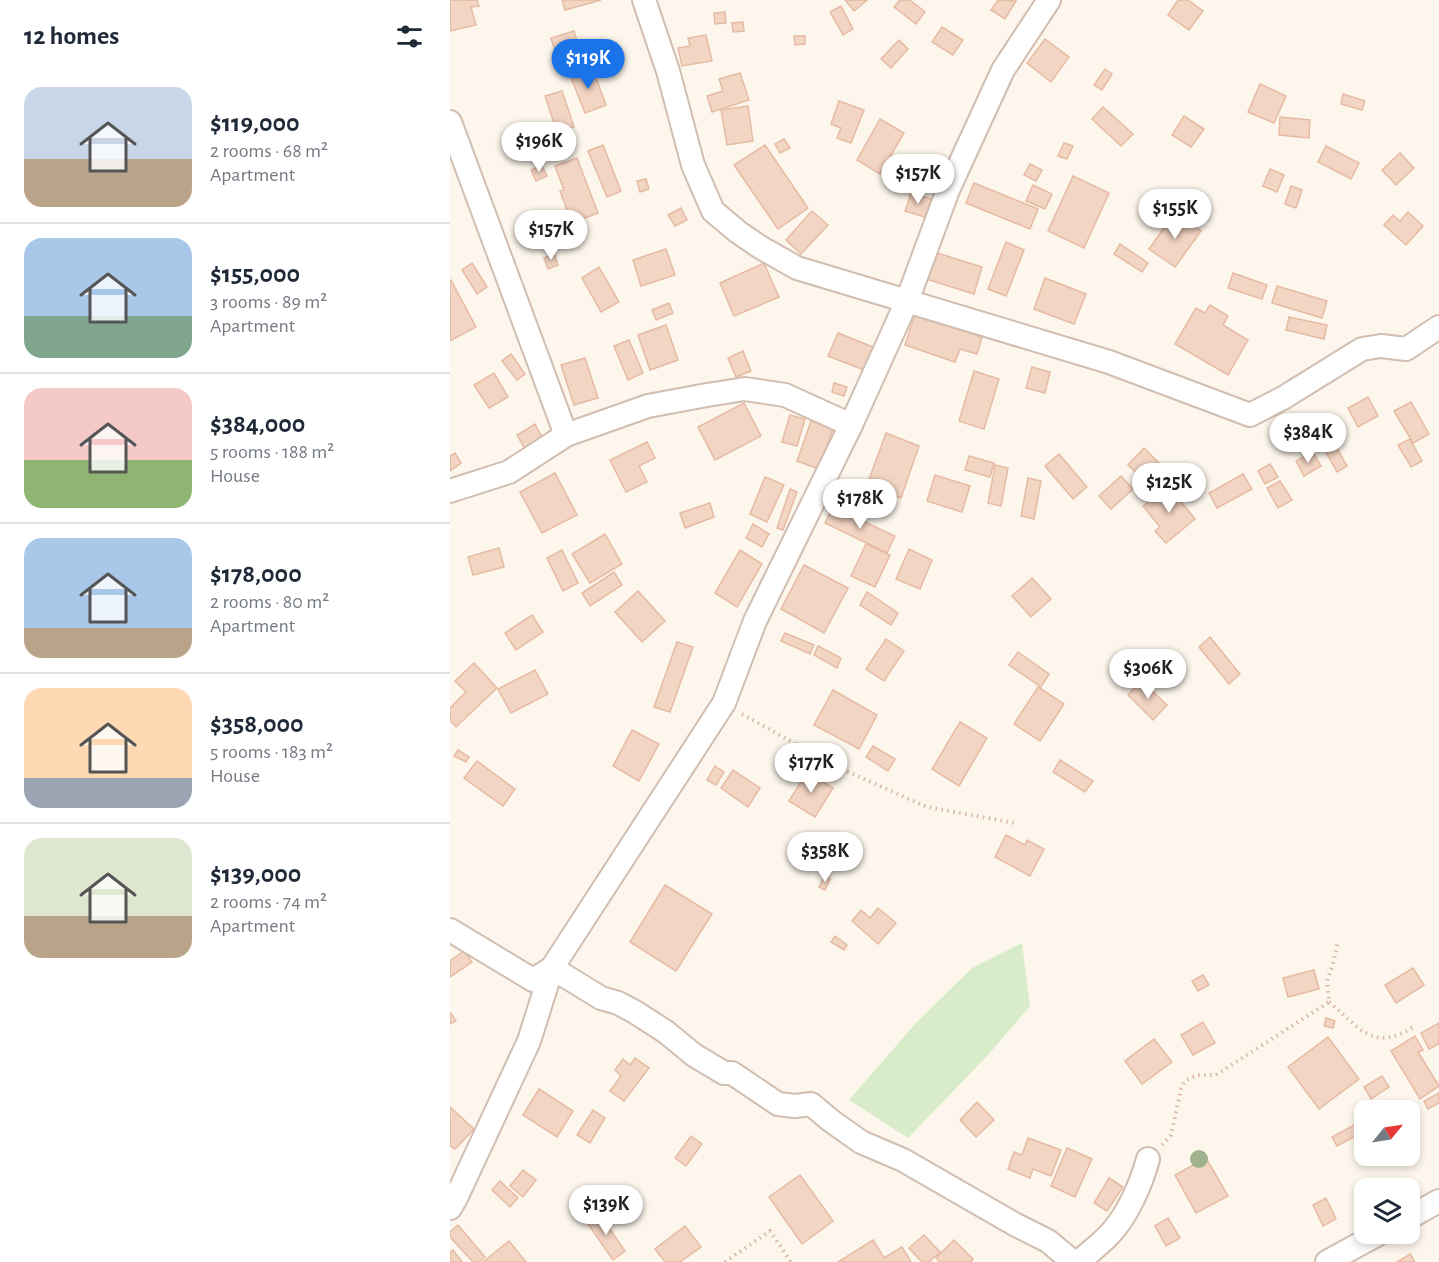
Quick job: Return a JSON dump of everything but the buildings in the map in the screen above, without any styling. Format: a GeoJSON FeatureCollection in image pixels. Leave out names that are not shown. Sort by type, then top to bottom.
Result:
{"type":"FeatureCollection","features":[{"type":"Feature","properties":{"kind":"street"},"geometry":{"type":"LineString","coordinates":[[644,0],[668,70],[693,165],[713,211],[760,247],[797,268],[1109,362],[1250,414],[1283,398],[1362,349],[1381,346],[1406,350],[1439,327]]}},
{"type":"Feature","properties":{"kind":"street"},"geometry":{"type":"LineString","coordinates":[[450,1208],[529,1041],[552,968],[724,703],[755,621],[851,425],[907,301],[948,190],[1003,70],[1049,0]]}},
{"type":"Feature","properties":{"kind":"street"},"geometry":{"type":"LineString","coordinates":[[450,122],[566,435]]}},
{"type":"Feature","properties":{"kind":"street"},"geometry":{"type":"LineString","coordinates":[[450,491],[509,472],[566,435],[648,406],[745,389],[785,395],[851,425]]}},
{"type":"Feature","properties":{"kind":"street"},"geometry":{"type":"LineString","coordinates":[[450,930],[532,980],[552,968]]}},
{"type":"Feature","properties":{"kind":"street"},"geometry":{"type":"LineString","coordinates":[[552,968],[601,998],[618,1003],[635,1012],[666,1032],[694,1055],[724,1073],[732,1072],[778,1104],[795,1106],[811,1104],[861,1142],[903,1160],[1016,1226],[1048,1241],[1073,1262]]}},
{"type":"Feature","properties":{"kind":"street"},"geometry":{"type":"LineString","coordinates":[[1078,1262],[1109,1236],[1135,1196],[1148,1159]]}},
{"type":"Feature","properties":{"kind":"street"},"geometry":{"type":"LineString","coordinates":[[1420,1212],[1439,1202]]}},
{"type":"Feature","properties":{"kind":"street"},"geometry":{"type":"LineString","coordinates":[[1327,1262],[1360,1244]]}},
{"type":"Feature","properties":{"kind":"path"},"geometry":{"type":"LineString","coordinates":[[724,703],[835,766],[927,807],[1015,823]]}},
{"type":"Feature","properties":{"kind":"path"},"geometry":{"type":"LineString","coordinates":[[1338,941],[1327,981],[1329,1002],[1371,1037],[1398,1036],[1413,1027]]}},
{"type":"Feature","properties":{"kind":"path"},"geometry":{"type":"LineString","coordinates":[[1180,1089],[1185,1081],[1197,1075],[1216,1075],[1329,1002]]}},
{"type":"Feature","properties":{"kind":"path"},"geometry":{"type":"LineString","coordinates":[[725,1262],[770,1231],[791,1262]]}},
{"type":"Feature","properties":{"kind":"green space"},"geometry":{"type":"Polygon","coordinates":[[[1022,943],[1030,1006],[988,1055],[908,1138],[849,1100],[915,1024],[972,968],[1022,943]]]}}]}
